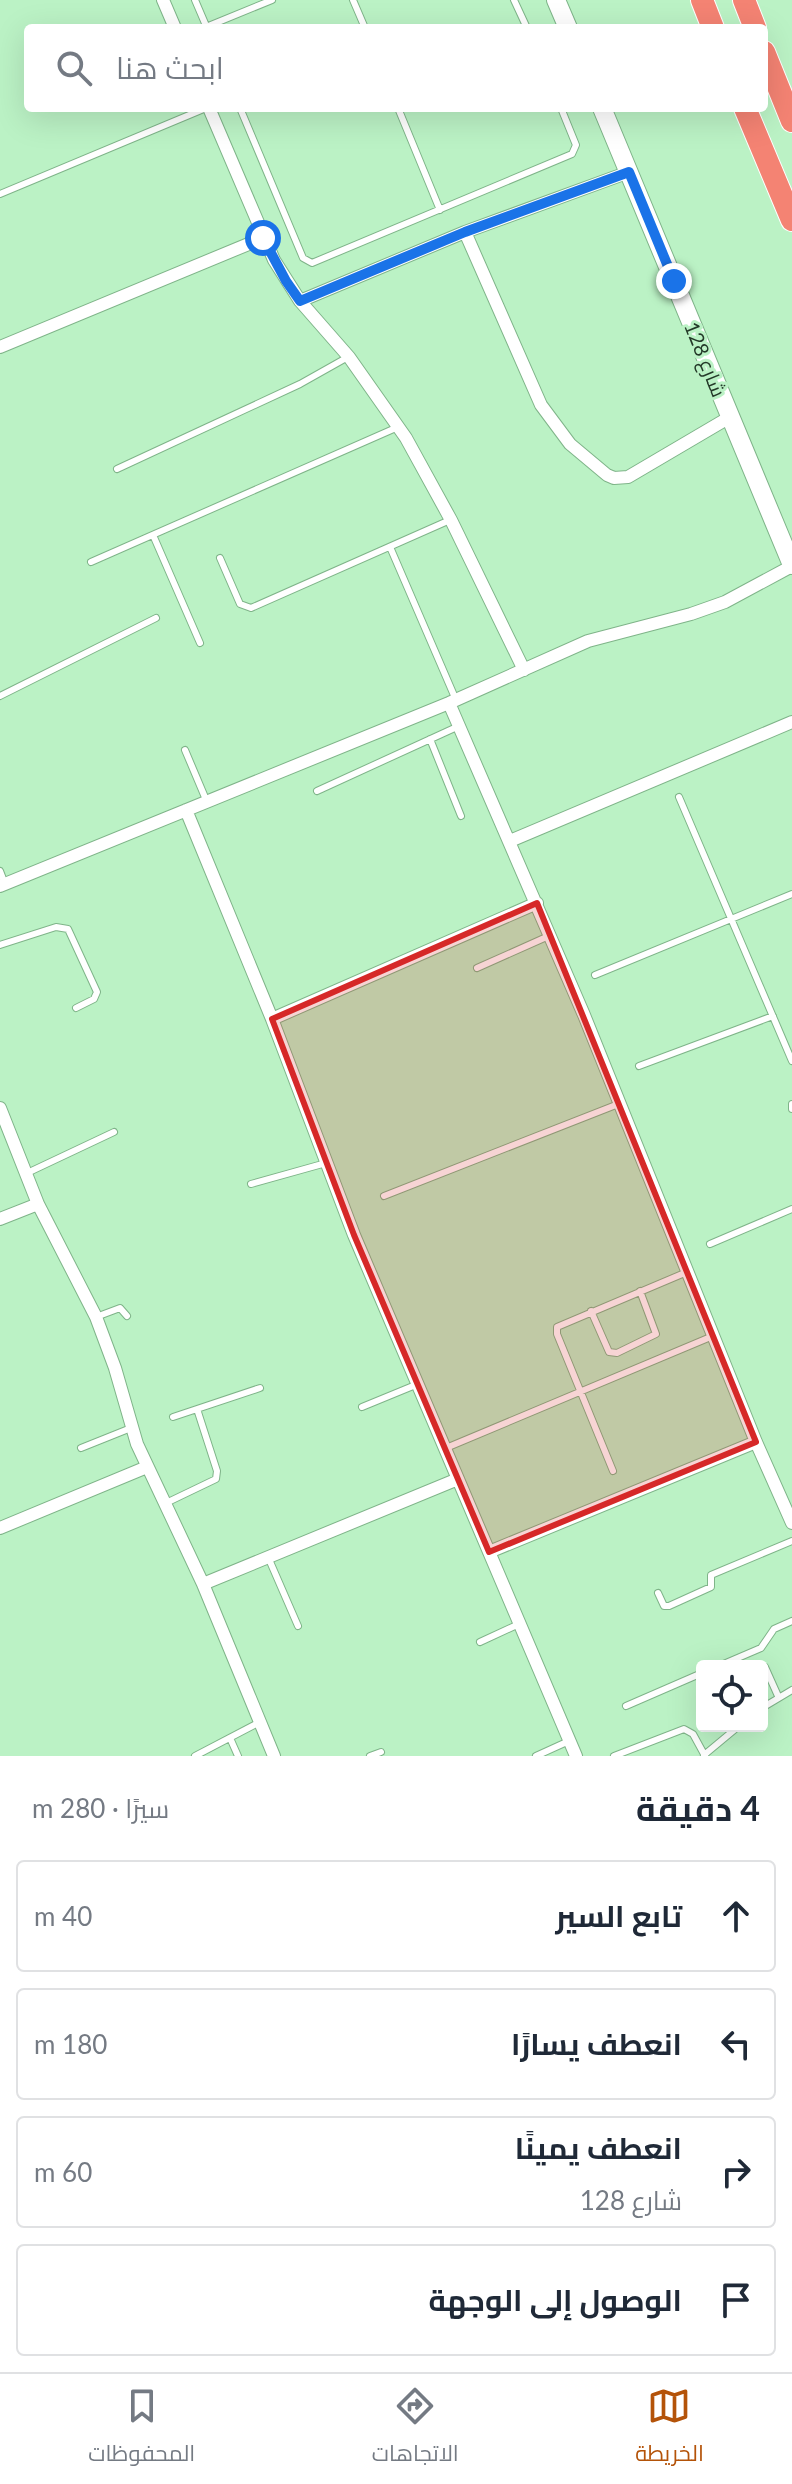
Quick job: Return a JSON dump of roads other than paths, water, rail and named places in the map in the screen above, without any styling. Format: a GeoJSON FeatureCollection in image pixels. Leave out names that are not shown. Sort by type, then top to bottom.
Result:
{"type":"FeatureCollection","features":[{"type":"Feature","properties":{"kind":"highway"},"geometry":{"type":"LineString","coordinates":[[702,0],[711,24]]}},
{"type":"Feature","properties":{"kind":"highway"},"geometry":{"type":"LineString","coordinates":[[744,0],[753,24]]}},
{"type":"Feature","properties":{"kind":"highway"},"geometry":{"type":"LineString","coordinates":[[768,62],[792,121]]}},
{"type":"Feature","properties":{"kind":"highway"},"geometry":{"type":"LineString","coordinates":[[747,112],[792,220]]}},
{"type":"Feature","properties":{"kind":"street"},"geometry":{"type":"LineString","coordinates":[[163,0],[173,24]]}},
{"type":"Feature","properties":{"kind":"street"},"geometry":{"type":"LineString","coordinates":[[556,0],[566,24]]}},
{"type":"Feature","properties":{"kind":"street"},"geometry":{"type":"LineString","coordinates":[[209,112],[263,238],[286,281],[349,357],[398,427],[451,520],[524,670]]}},
{"type":"Feature","properties":{"kind":"street","name":"شارع 128"},"geometry":{"type":"LineString","coordinates":[[604,112],[792,566]]}},
{"type":"Feature","properties":{"kind":"street"},"geometry":{"type":"LineString","coordinates":[[300,301],[465,232],[629,172]]}},
{"type":"Feature","properties":{"kind":"street"},"geometry":{"type":"LineString","coordinates":[[465,232],[541,405],[570,444],[607,475],[628,477],[730,417]]}},
{"type":"Feature","properties":{"kind":"street"},"geometry":{"type":"LineString","coordinates":[[0,347],[263,238]]}},
{"type":"Feature","properties":{"kind":"street"},"geometry":{"type":"LineString","coordinates":[[2,880],[207,802],[588,641],[725,602],[792,566]]}},
{"type":"Feature","properties":{"kind":"street"},"geometry":{"type":"LineString","coordinates":[[452,701],[459,726],[551,935],[756,1442],[792,1523]]}},
{"type":"Feature","properties":{"kind":"street"},"geometry":{"type":"LineString","coordinates":[[510,841],[792,722]]}},
{"type":"Feature","properties":{"kind":"street"},"geometry":{"type":"LineString","coordinates":[[186,810],[272,1019],[326,1163],[576,1756]]}},
{"type":"Feature","properties":{"kind":"street"},"geometry":{"type":"LineString","coordinates":[[272,1019],[537,903]]}},
{"type":"Feature","properties":{"kind":"street"},"geometry":{"type":"LineString","coordinates":[[0,1108],[38,1204],[96,1317],[115,1368],[131,1428],[203,1584],[274,1756]]}},
{"type":"Feature","properties":{"kind":"street"},"geometry":{"type":"LineString","coordinates":[[0,1219],[38,1204]]}},
{"type":"Feature","properties":{"kind":"street"},"geometry":{"type":"LineString","coordinates":[[489,1552],[756,1442]]}},
{"type":"Feature","properties":{"kind":"street"},"geometry":{"type":"LineString","coordinates":[[0,1528],[147,1467]]}},
{"type":"Feature","properties":{"kind":"street"},"geometry":{"type":"LineString","coordinates":[[203,1584],[458,1479]]}},
{"type":"Feature","properties":{"kind":"lane"},"geometry":{"type":"LineString","coordinates":[[195,0],[206,24]]}},
{"type":"Feature","properties":{"kind":"lane"},"geometry":{"type":"LineString","coordinates":[[214,24],[272,0]]}},
{"type":"Feature","properties":{"kind":"lane"},"geometry":{"type":"LineString","coordinates":[[353,0],[363,24]]}},
{"type":"Feature","properties":{"kind":"lane"},"geometry":{"type":"LineString","coordinates":[[514,0],[525,24]]}},
{"type":"Feature","properties":{"kind":"lane"},"geometry":{"type":"LineString","coordinates":[[0,194],[197,112]]}},
{"type":"Feature","properties":{"kind":"lane"},"geometry":{"type":"LineString","coordinates":[[242,112],[303,258],[309,263],[572,154],[576,145],[563,112]]}},
{"type":"Feature","properties":{"kind":"lane"},"geometry":{"type":"LineString","coordinates":[[400,112],[440,210]]}},
{"type":"Feature","properties":{"kind":"lane"},"geometry":{"type":"LineString","coordinates":[[117,469],[300,384],[349,357]]}},
{"type":"Feature","properties":{"kind":"lane"},"geometry":{"type":"LineString","coordinates":[[91,562],[398,427]]}},
{"type":"Feature","properties":{"kind":"lane"},"geometry":{"type":"LineString","coordinates":[[220,558],[240,604],[251,608],[451,520]]}},
{"type":"Feature","properties":{"kind":"lane"},"geometry":{"type":"LineString","coordinates":[[153,535],[200,643]]}},
{"type":"Feature","properties":{"kind":"lane"},"geometry":{"type":"LineString","coordinates":[[390,547],[452,701]]}},
{"type":"Feature","properties":{"kind":"lane"},"geometry":{"type":"LineString","coordinates":[[0,696],[156,618]]}},
{"type":"Feature","properties":{"kind":"lane"},"geometry":{"type":"LineString","coordinates":[[317,791],[459,726]]}},
{"type":"Feature","properties":{"kind":"lane"},"geometry":{"type":"LineString","coordinates":[[430,739],[461,816]]}},
{"type":"Feature","properties":{"kind":"lane"},"geometry":{"type":"LineString","coordinates":[[185,750],[207,802]]}},
{"type":"Feature","properties":{"kind":"lane"},"geometry":{"type":"LineString","coordinates":[[679,797],[792,1061]]}},
{"type":"Feature","properties":{"kind":"lane"},"geometry":{"type":"LineString","coordinates":[[595,975],[792,894]]}},
{"type":"Feature","properties":{"kind":"lane"},"geometry":{"type":"LineString","coordinates":[[0,945],[56,927],[68,929],[97,992],[94,999],[76,1008]]}},
{"type":"Feature","properties":{"kind":"lane"},"geometry":{"type":"LineString","coordinates":[[477,968],[551,935]]}},
{"type":"Feature","properties":{"kind":"lane"},"geometry":{"type":"LineString","coordinates":[[639,1066],[773,1016]]}},
{"type":"Feature","properties":{"kind":"lane"},"geometry":{"type":"LineString","coordinates":[[384,1196],[621,1103]]}},
{"type":"Feature","properties":{"kind":"lane"},"geometry":{"type":"LineString","coordinates":[[25,1174],[114,1132]]}},
{"type":"Feature","properties":{"kind":"lane"},"geometry":{"type":"LineString","coordinates":[[251,1184],[326,1163]]}},
{"type":"Feature","properties":{"kind":"lane"},"geometry":{"type":"LineString","coordinates":[[710,1244],[792,1209]]}},
{"type":"Feature","properties":{"kind":"lane"},"geometry":{"type":"LineString","coordinates":[[613,1471],[556,1330],[559,1324],[688,1271]]}},
{"type":"Feature","properties":{"kind":"lane"},"geometry":{"type":"LineString","coordinates":[[591,1311],[609,1352],[617,1353],[656,1334],[640,1291]]}},
{"type":"Feature","properties":{"kind":"lane"},"geometry":{"type":"LineString","coordinates":[[96,1317],[120,1308],[127,1316]]}},
{"type":"Feature","properties":{"kind":"lane"},"geometry":{"type":"LineString","coordinates":[[446,1448],[713,1336]]}},
{"type":"Feature","properties":{"kind":"lane"},"geometry":{"type":"LineString","coordinates":[[362,1407],[418,1384]]}},
{"type":"Feature","properties":{"kind":"lane"},"geometry":{"type":"LineString","coordinates":[[173,1417],[260,1388]]}},
{"type":"Feature","properties":{"kind":"lane"},"geometry":{"type":"LineString","coordinates":[[166,1503],[216,1479],[217,1471],[197,1409]]}},
{"type":"Feature","properties":{"kind":"lane"},"geometry":{"type":"LineString","coordinates":[[81,1448],[131,1428]]}},
{"type":"Feature","properties":{"kind":"lane"},"geometry":{"type":"LineString","coordinates":[[658,1593],[664,1606],[669,1606],[711,1587],[711,1575],[792,1541]]}},
{"type":"Feature","properties":{"kind":"lane"},"geometry":{"type":"LineString","coordinates":[[268,1557],[298,1626]]}},
{"type":"Feature","properties":{"kind":"lane"},"geometry":{"type":"LineString","coordinates":[[733,1660],[761,1648],[774,1629],[792,1621]]}},
{"type":"Feature","properties":{"kind":"lane"},"geometry":{"type":"LineString","coordinates":[[480,1642],[519,1624]]}},
{"type":"Feature","properties":{"kind":"lane"},"geometry":{"type":"LineString","coordinates":[[768,1674],[778,1696]]}},
{"type":"Feature","properties":{"kind":"lane"},"geometry":{"type":"LineString","coordinates":[[626,1706],[696,1676]]}},
{"type":"Feature","properties":{"kind":"lane"},"geometry":{"type":"LineString","coordinates":[[768,1704],[792,1690]]}},
{"type":"Feature","properties":{"kind":"lane"},"geometry":{"type":"LineString","coordinates":[[195,1756],[260,1722]]}},
{"type":"Feature","properties":{"kind":"lane"},"geometry":{"type":"LineString","coordinates":[[614,1756],[684,1729],[690,1731],[704,1755],[732,1732]]}},
{"type":"Feature","properties":{"kind":"lane"},"geometry":{"type":"LineString","coordinates":[[230,1738],[238,1756]]}},
{"type":"Feature","properties":{"kind":"lane"},"geometry":{"type":"LineString","coordinates":[[536,1756],[569,1741]]}},
{"type":"Feature","properties":{"kind":"lane"},"geometry":{"type":"LineString","coordinates":[[370,1756],[381,1752]]}}]}
